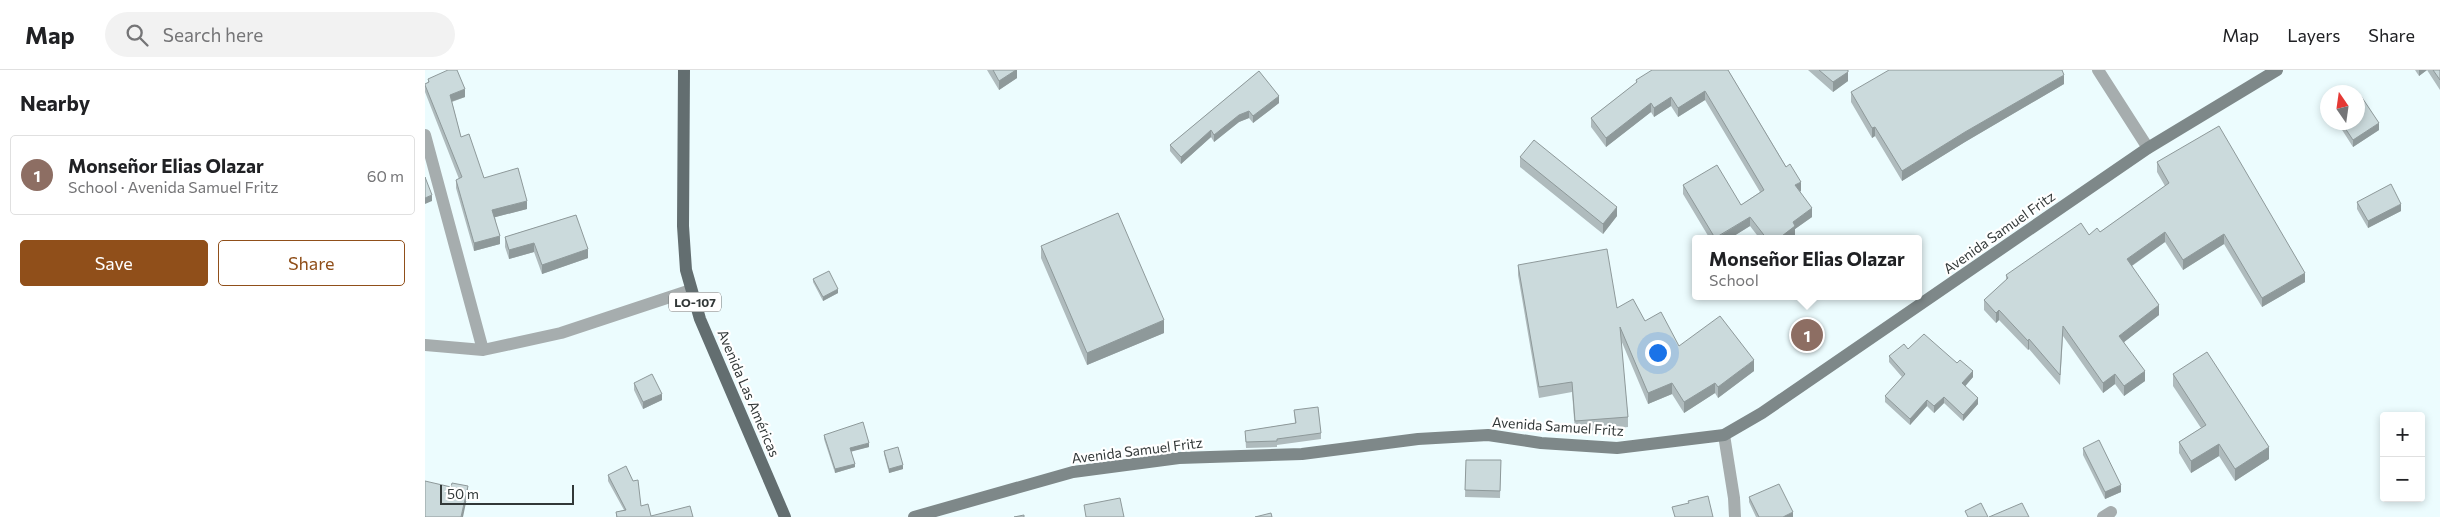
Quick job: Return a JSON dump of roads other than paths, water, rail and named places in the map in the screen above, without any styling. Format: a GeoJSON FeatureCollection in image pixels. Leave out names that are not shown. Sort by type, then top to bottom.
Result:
{"type":"FeatureCollection","features":[{"type":"Feature","properties":{"kind":"main road","name":"Avenida Las Américas"},"geometry":{"type":"LineString","coordinates":[[684,70],[683,226],[686,270],[700,318],[785,517]]}},
{"type":"Feature","properties":{"kind":"street"},"geometry":{"type":"LineString","coordinates":[[2098,70],[2148,148]]}},
{"type":"Feature","properties":{"kind":"street","name":"Avenida Samuel Fritz"},"geometry":{"type":"LineString","coordinates":[[914,517],[1073,472],[1179,458],[1302,454],[1417,440],[1488,435],[1541,442],[1617,448],[1724,435],[1761,413],[2148,148],[2277,70]]}},
{"type":"Feature","properties":{"kind":"street"},"geometry":{"type":"LineString","coordinates":[[425,135],[483,350]]}},
{"type":"Feature","properties":{"kind":"street"},"geometry":{"type":"LineString","coordinates":[[425,345],[483,350],[561,333],[691,290]]}},
{"type":"Feature","properties":{"kind":"street"},"geometry":{"type":"LineString","coordinates":[[1724,435],[1734,498],[1735,517]]}},
{"type":"Feature","properties":{"kind":"place","name":"Monseñor Elias Olazar"},"geometry":{"type":"Point","coordinates":[1807,335]}}]}
